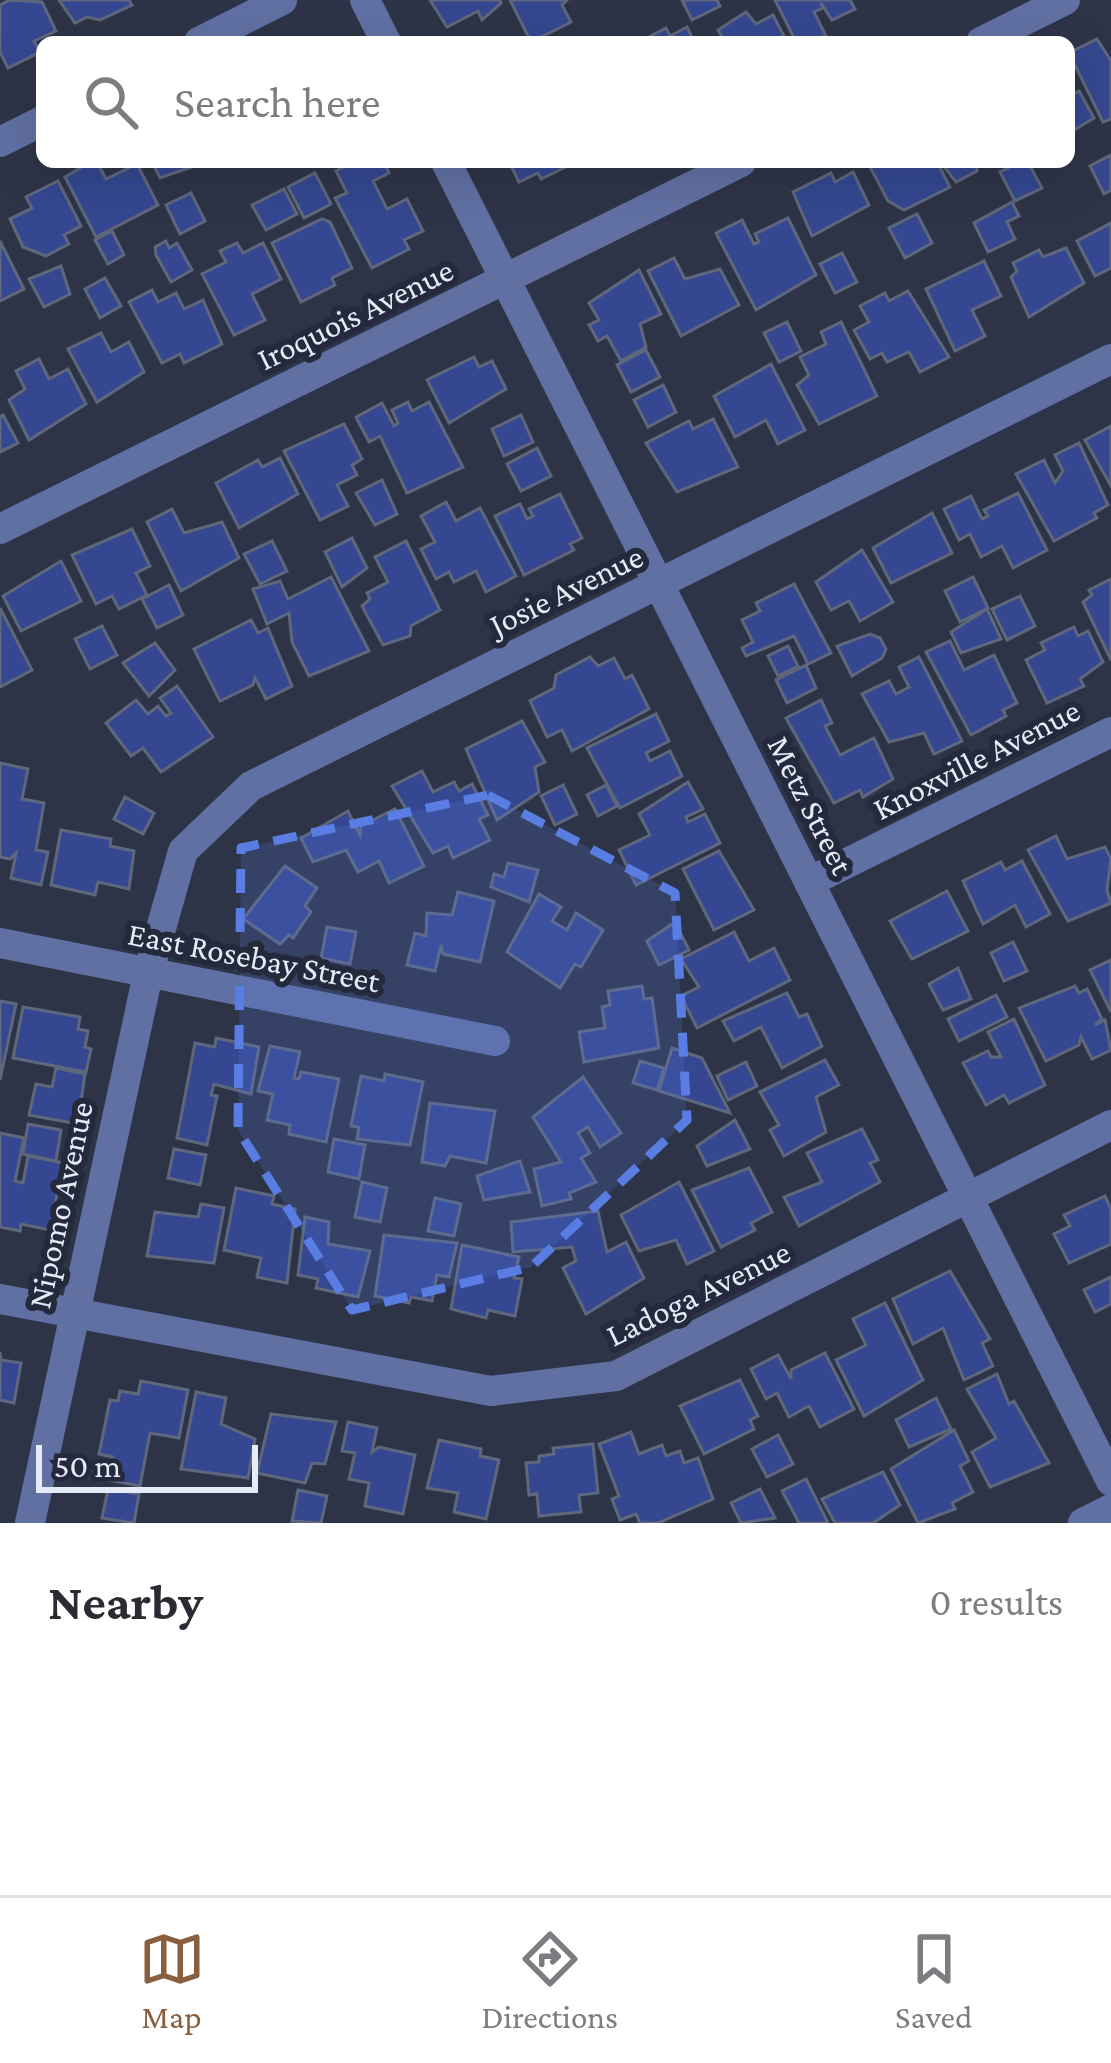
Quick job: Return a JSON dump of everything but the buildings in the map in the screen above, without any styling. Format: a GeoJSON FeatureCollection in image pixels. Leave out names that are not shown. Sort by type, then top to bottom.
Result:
{"type":"FeatureCollection","features":[{"type":"Feature","properties":{"kind":"street"},"geometry":{"type":"LineString","coordinates":[[211,36],[282,0]]}},
{"type":"Feature","properties":{"kind":"street"},"geometry":{"type":"LineString","coordinates":[[365,0],[383,36]]}},
{"type":"Feature","properties":{"kind":"street"},"geometry":{"type":"LineString","coordinates":[[993,36],[1065,0]]}},
{"type":"Feature","properties":{"kind":"street"},"geometry":{"type":"LineString","coordinates":[[0,142],[36,124]]}},
{"type":"Feature","properties":{"kind":"street","name":"Metz Street"},"geometry":{"type":"LineString","coordinates":[[449,168],[1111,1481]]}},
{"type":"Feature","properties":{"kind":"street","name":"Iroquois Avenue"},"geometry":{"type":"LineString","coordinates":[[0,529],[729,168]]}},
{"type":"Feature","properties":{"kind":"street","name":"Josie Avenue"},"geometry":{"type":"LineString","coordinates":[[148,974],[183,851],[251,787],[1111,358]]}},
{"type":"Feature","properties":{"kind":"street","name":"Knoxville Avenue"},"geometry":{"type":"LineString","coordinates":[[809,882],[1111,731]]}},
{"type":"Feature","properties":{"kind":"street","name":"East Rosebay Street"},"geometry":{"type":"LineString","coordinates":[[0,943],[495,1041]]}},
{"type":"Feature","properties":{"kind":"street","name":"Nipomo Avenue"},"geometry":{"type":"LineString","coordinates":[[30,1523],[148,974]]}},
{"type":"Feature","properties":{"kind":"street","name":"Ladoga Avenue"},"geometry":{"type":"LineString","coordinates":[[73,1312],[491,1391],[616,1376],[1111,1125]]}},
{"type":"Feature","properties":{"kind":"street"},"geometry":{"type":"LineString","coordinates":[[0,1299],[73,1312]]}},
{"type":"Feature","properties":{"kind":"street"},"geometry":{"type":"LineString","coordinates":[[1084,1523],[1111,1509]]}},
{"type":"Feature","properties":{"kind":"highlighted area"},"geometry":{"type":"Polygon","coordinates":[[[488,795],[675,893],[687,1120],[531,1267],[352,1310],[238,1130],[241,848],[488,795]]]}}]}
